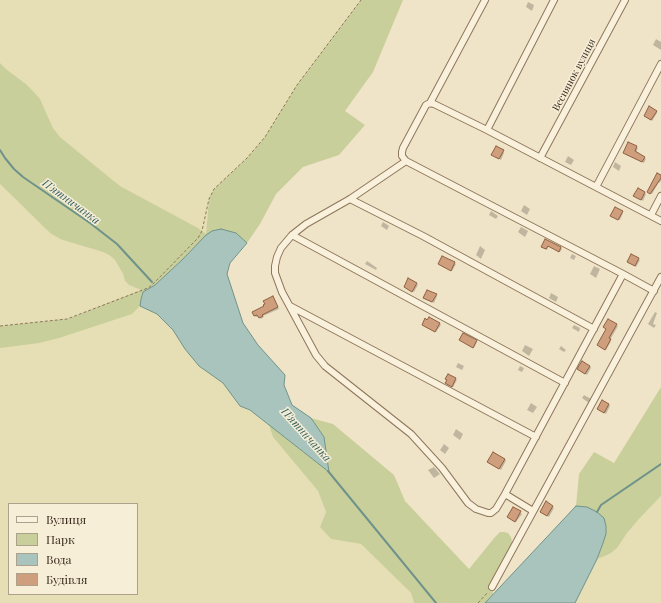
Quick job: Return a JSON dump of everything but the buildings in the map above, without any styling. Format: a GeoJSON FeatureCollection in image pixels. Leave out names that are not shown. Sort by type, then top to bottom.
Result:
{"type":"FeatureCollection","features":[{"type":"Feature","properties":{"kind":"street"},"geometry":{"type":"LineString","coordinates":[[485,0],[430,103],[426,105],[403,148],[402,156],[406,161],[654,291]]}},
{"type":"Feature","properties":{"kind":"street"},"geometry":{"type":"LineString","coordinates":[[486,130],[554,0]]}},
{"type":"Feature","properties":{"kind":"street","name":"Веснянок вулиця"},"geometry":{"type":"LineString","coordinates":[[540,158],[625,0]]}},
{"type":"Feature","properties":{"kind":"street"},"geometry":{"type":"LineString","coordinates":[[596,187],[661,64]]}},
{"type":"Feature","properties":{"kind":"street"},"geometry":{"type":"LineString","coordinates":[[430,103],[486,130],[661,221]]}},
{"type":"Feature","properties":{"kind":"street"},"geometry":{"type":"LineString","coordinates":[[406,161],[350,199],[306,224],[292,235],[281,248],[277,257],[275,273],[282,292],[316,355],[325,366],[411,434],[442,468],[476,510],[488,513],[496,509],[623,274]]}},
{"type":"Feature","properties":{"kind":"street"},"geometry":{"type":"LineString","coordinates":[[651,215],[661,196]]}},
{"type":"Feature","properties":{"kind":"street"},"geometry":{"type":"LineString","coordinates":[[350,199],[423,236],[594,329]]}},
{"type":"Feature","properties":{"kind":"street"},"geometry":{"type":"LineString","coordinates":[[292,235],[565,383]]}},
{"type":"Feature","properties":{"kind":"street"},"geometry":{"type":"LineString","coordinates":[[492,587],[661,277]]}},
{"type":"Feature","properties":{"kind":"street"},"geometry":{"type":"LineString","coordinates":[[290,306],[536,437]]}},
{"type":"Feature","properties":{"kind":"street"},"geometry":{"type":"LineString","coordinates":[[505,494],[533,511]]}},
{"type":"Feature","properties":{"kind":"path"},"geometry":{"type":"LineString","coordinates":[[0,326],[68,319],[148,288],[152,285],[198,238],[202,231],[209,199],[214,188],[247,158],[265,137],[297,85],[361,0]]}},
{"type":"Feature","properties":{"kind":"path"},"geometry":{"type":"LineString","coordinates":[[478,603],[492,587]]}},
{"type":"Feature","properties":{"kind":"shaded area"},"geometry":{"type":"Polygon","coordinates":[[[0,0],[361,0],[297,85],[265,137],[247,158],[214,189],[209,199],[206,235],[198,228],[120,186],[60,137],[53,128],[40,99],[26,84],[0,63],[0,0]]]}},
{"type":"Feature","properties":{"kind":"shaded area"},"geometry":{"type":"Polygon","coordinates":[[[0,184],[50,233],[60,239],[103,252],[115,260],[123,274],[125,281],[129,285],[142,290],[140,306],[157,314],[174,330],[185,349],[199,366],[223,383],[240,406],[250,410],[269,425],[273,437],[318,491],[326,512],[320,527],[331,539],[361,544],[411,593],[414,603],[0,603],[0,184]]]}},
{"type":"Feature","properties":{"kind":"shaded area"},"geometry":{"type":"Polygon","coordinates":[[[661,496],[661,603],[575,603],[597,559],[611,553],[617,548],[627,533],[661,496]]]}},
{"type":"Feature","properties":{"kind":"green space"},"geometry":{"type":"Polygon","coordinates":[[[361,0],[403,0],[373,72],[345,111],[365,125],[339,155],[303,167],[276,194],[260,224],[247,243],[236,233],[206,235],[155,285],[143,292],[140,306],[132,314],[59,338],[39,343],[0,348],[0,326],[68,319],[141,290],[129,285],[125,281],[123,274],[115,260],[109,255],[60,239],[50,233],[0,184],[0,63],[26,84],[40,99],[53,128],[60,137],[120,186],[198,228],[206,234],[209,199],[214,189],[247,158],[265,137],[297,85],[361,0]]]}},
{"type":"Feature","properties":{"kind":"green space"},"geometry":{"type":"Polygon","coordinates":[[[661,387],[661,496],[627,533],[617,548],[611,553],[597,559],[603,543],[587,507],[576,506],[579,474],[594,452],[614,463],[661,387]]]}},
{"type":"Feature","properties":{"kind":"green space"},"geometry":{"type":"Polygon","coordinates":[[[311,418],[333,424],[394,475],[405,501],[469,569],[500,532],[508,533],[511,537],[512,547],[492,587],[493,594],[485,603],[414,603],[411,593],[361,544],[331,539],[320,527],[326,512],[318,491],[273,437],[269,425],[329,472],[324,437],[311,418]]]}},
{"type":"Feature","properties":{"kind":"water"},"geometry":{"type":"Polygon","coordinates":[[[221,229],[236,233],[247,243],[230,263],[227,274],[243,323],[258,345],[285,375],[284,385],[292,405],[311,418],[324,437],[329,472],[250,410],[240,406],[223,383],[199,366],[185,349],[173,330],[157,314],[140,306],[143,292],[155,285],[206,235],[212,231],[221,229]]]}},
{"type":"Feature","properties":{"kind":"water"},"geometry":{"type":"Polygon","coordinates":[[[576,506],[587,507],[597,512],[604,518],[606,534],[597,559],[575,603],[485,603],[576,506]]]}},
{"type":"Feature","properties":{"kind":"waterway","name":"П'ятничанка"},"geometry":{"type":"LineString","coordinates":[[0,150],[14,169],[23,177],[90,223],[117,244],[152,282]]}},
{"type":"Feature","properties":{"kind":"waterway"},"geometry":{"type":"LineString","coordinates":[[597,512],[601,505],[661,464]]}},
{"type":"Feature","properties":{"kind":"waterway","name":"П'ятничанка"},"geometry":{"type":"LineString","coordinates":[[328,471],[436,603]]}}]}
